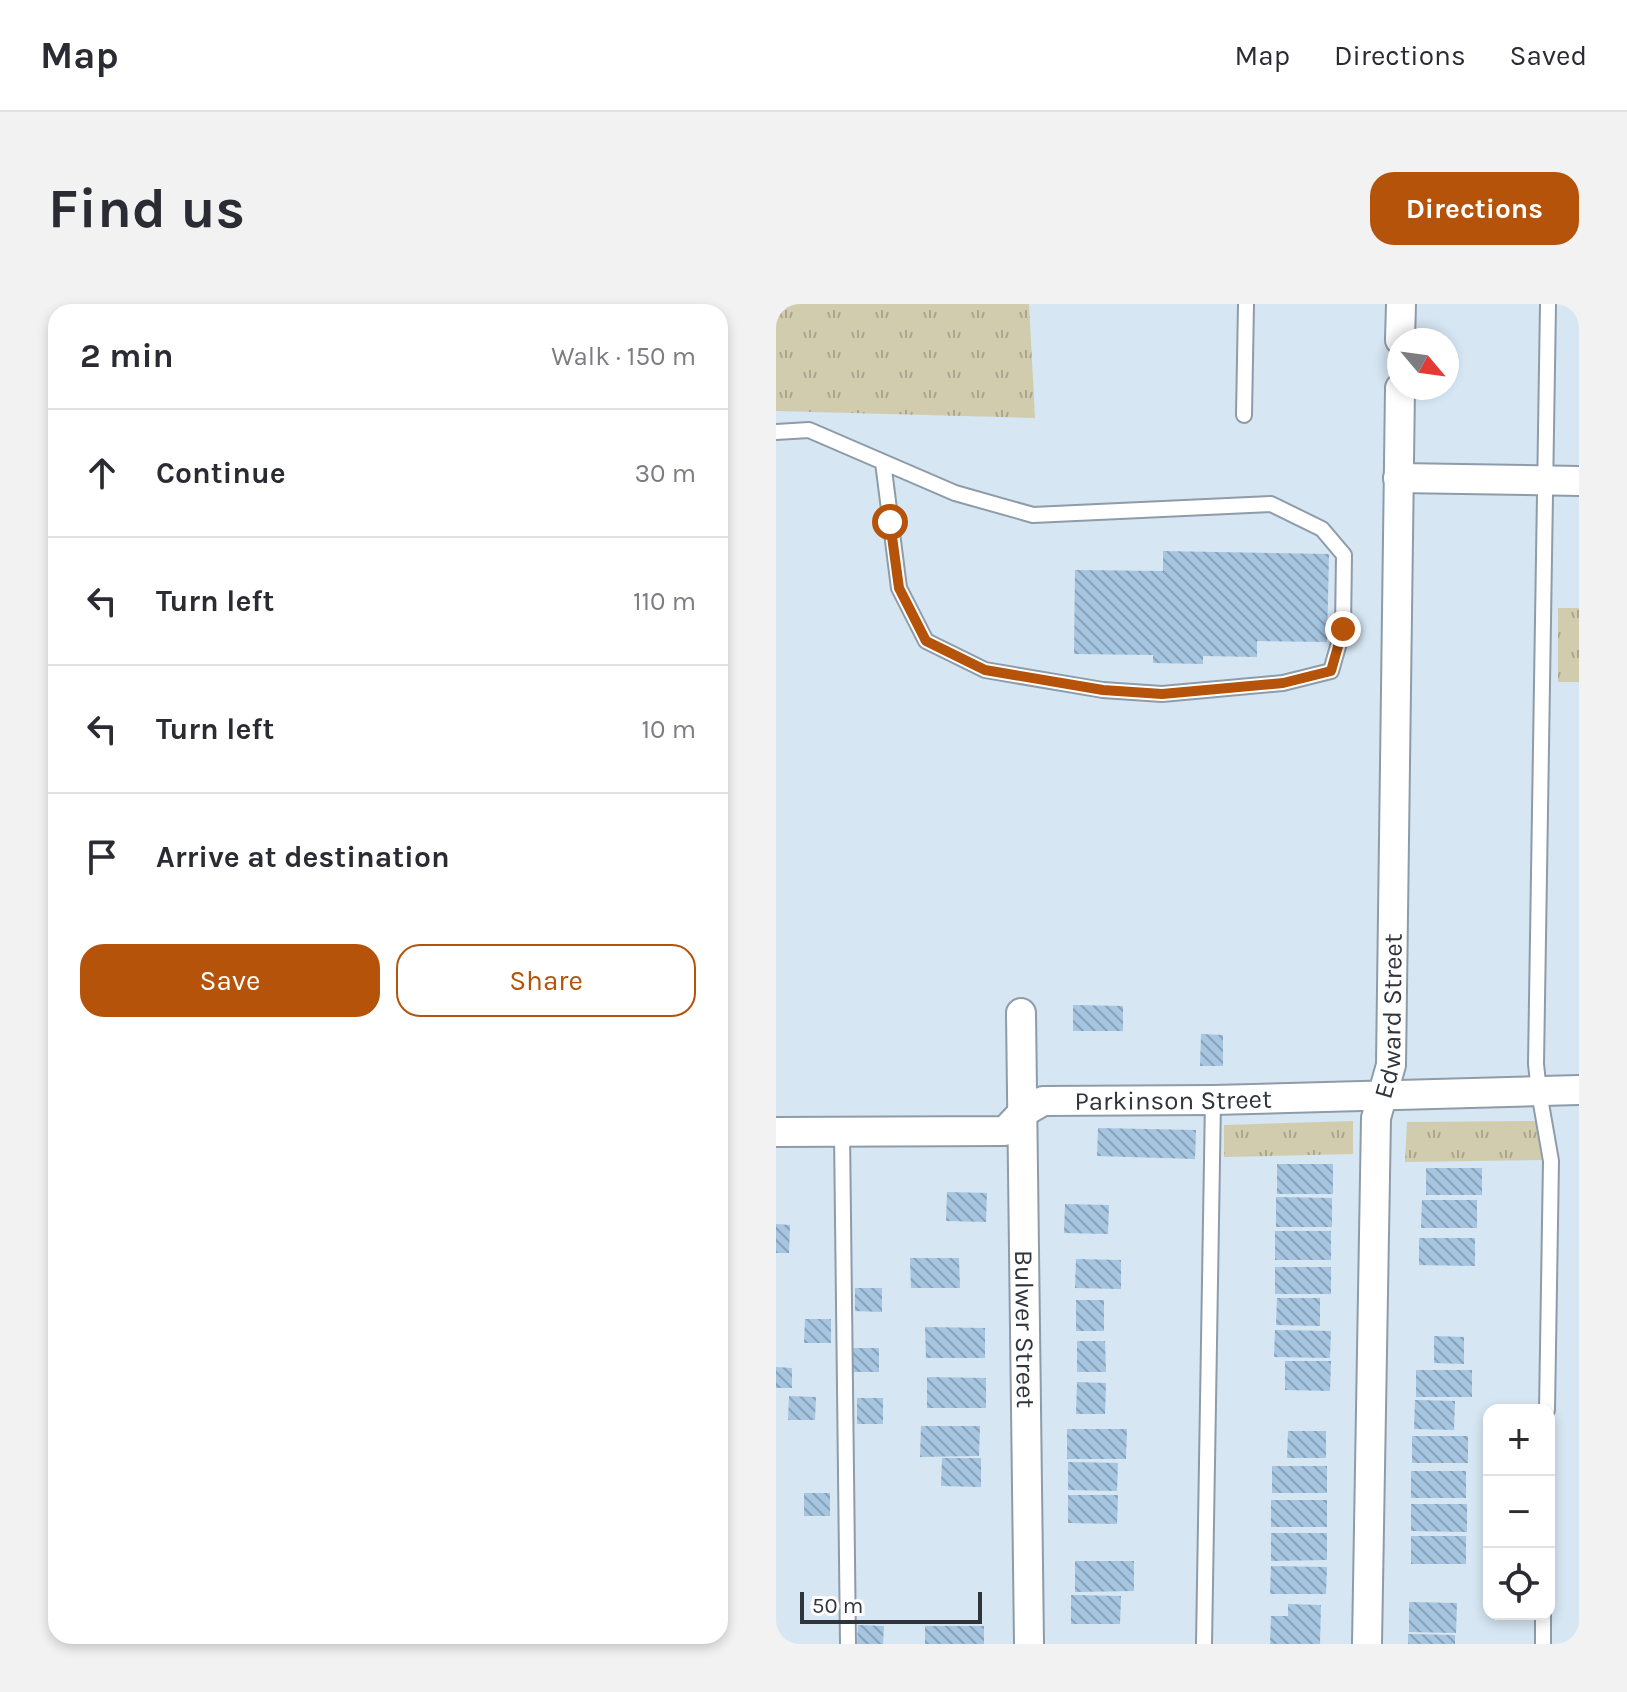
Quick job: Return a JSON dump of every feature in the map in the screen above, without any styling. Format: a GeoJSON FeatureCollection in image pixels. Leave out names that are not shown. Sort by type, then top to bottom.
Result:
{"type":"FeatureCollection","features":[{"type":"Feature","properties":{"kind":"street"},"geometry":{"type":"LineString","coordinates":[[1400,328],[1401,304]]}},
{"type":"Feature","properties":{"kind":"street","name":"Edward Street"},"geometry":{"type":"LineString","coordinates":[[1367,1644],[1376,1118],[1391,1065],[1400,400]]}},
{"type":"Feature","properties":{"kind":"street"},"geometry":{"type":"LineString","coordinates":[[1398,478],[1579,481]]}},
{"type":"Feature","properties":{"kind":"street","name":"Bulwer Street"},"geometry":{"type":"LineString","coordinates":[[1021,1013],[1029,1644]]}},
{"type":"Feature","properties":{"kind":"street","name":"Parkinson Street"},"geometry":{"type":"LineString","coordinates":[[776,1132],[1005,1131],[1022,1113],[1043,1101],[1213,1100],[1579,1090]]}},
{"type":"Feature","properties":{"kind":"lane"},"geometry":{"type":"LineString","coordinates":[[1244,415],[1246,304]]}},
{"type":"Feature","properties":{"kind":"lane"},"geometry":{"type":"LineString","coordinates":[[1547,1404],[1551,1161],[1536,1064],[1548,304]]}},
{"type":"Feature","properties":{"kind":"lane"},"geometry":{"type":"LineString","coordinates":[[776,432],[809,430],[955,493],[1033,515],[1271,504],[1322,529],[1344,555],[1343,629],[1331,671],[1283,683],[1162,694],[1103,690],[985,670],[926,641],[899,588],[883,462]]}},
{"type":"Feature","properties":{"kind":"lane"},"geometry":{"type":"LineString","coordinates":[[1204,1644],[1213,1100]]}},
{"type":"Feature","properties":{"kind":"lane"},"geometry":{"type":"LineString","coordinates":[[842,1132],[848,1644]]}},
{"type":"Feature","properties":{"kind":"lane"},"geometry":{"type":"LineString","coordinates":[[1543,1620],[1543,1644]]}},
{"type":"Feature","properties":{"kind":"green space"},"geometry":{"type":"Polygon","coordinates":[[[776,304],[1029,304],[1035,418],[776,411],[776,304]]]}},
{"type":"Feature","properties":{"kind":"green space"},"geometry":{"type":"Polygon","coordinates":[[[1558,608],[1579,608],[1579,682],[1558,682],[1558,608]]]}},
{"type":"Feature","properties":{"kind":"green space"},"geometry":{"type":"Polygon","coordinates":[[[1353,1121],[1353,1154],[1224,1157],[1224,1125],[1353,1121]]]}},
{"type":"Feature","properties":{"kind":"green space"},"geometry":{"type":"Polygon","coordinates":[[[1539,1121],[1542,1160],[1405,1162],[1407,1122],[1539,1121]]]}},
{"type":"Feature","properties":{"kind":"building"},"geometry":{"type":"Polygon","coordinates":[[[1163,551],[1329,554],[1327,642],[1257,641],[1257,657],[1203,656],[1203,664],[1153,663],[1153,655],[1074,654],[1075,570],[1163,571],[1163,551]]]}},
{"type":"Feature","properties":{"kind":"building"},"geometry":{"type":"Polygon","coordinates":[[[1073,1005],[1123,1006],[1123,1031],[1073,1031],[1073,1005]]]}},
{"type":"Feature","properties":{"kind":"building"},"geometry":{"type":"Polygon","coordinates":[[[1201,1034],[1223,1035],[1223,1066],[1200,1066],[1201,1034]]]}},
{"type":"Feature","properties":{"kind":"building"},"geometry":{"type":"Polygon","coordinates":[[[1098,1128],[1196,1130],[1195,1159],[1097,1156],[1098,1128]]]}},
{"type":"Feature","properties":{"kind":"building"},"geometry":{"type":"Polygon","coordinates":[[[1277,1164],[1333,1164],[1333,1194],[1277,1194],[1277,1164]]]}},
{"type":"Feature","properties":{"kind":"building"},"geometry":{"type":"Polygon","coordinates":[[[1426,1168],[1482,1168],[1482,1195],[1426,1195],[1426,1168]]]}},
{"type":"Feature","properties":{"kind":"building"},"geometry":{"type":"Polygon","coordinates":[[[947,1192],[987,1193],[986,1222],[946,1221],[947,1192]]]}},
{"type":"Feature","properties":{"kind":"building"},"geometry":{"type":"Polygon","coordinates":[[[1276,1197],[1332,1198],[1332,1227],[1276,1227],[1276,1197]]]}},
{"type":"Feature","properties":{"kind":"building"},"geometry":{"type":"Polygon","coordinates":[[[1422,1200],[1477,1200],[1477,1228],[1421,1228],[1422,1200]]]}},
{"type":"Feature","properties":{"kind":"building"},"geometry":{"type":"Polygon","coordinates":[[[1065,1204],[1109,1205],[1108,1234],[1064,1233],[1065,1204]]]}},
{"type":"Feature","properties":{"kind":"building"},"geometry":{"type":"Polygon","coordinates":[[[776,1224],[790,1225],[789,1253],[776,1253],[776,1224]]]}},
{"type":"Feature","properties":{"kind":"building"},"geometry":{"type":"Polygon","coordinates":[[[1275,1231],[1331,1231],[1331,1260],[1275,1260],[1275,1231]]]}},
{"type":"Feature","properties":{"kind":"building"},"geometry":{"type":"Polygon","coordinates":[[[1419,1238],[1475,1238],[1475,1266],[1419,1265],[1419,1238]]]}},
{"type":"Feature","properties":{"kind":"building"},"geometry":{"type":"Polygon","coordinates":[[[910,1258],[959,1258],[960,1288],[911,1288],[910,1258]]]}},
{"type":"Feature","properties":{"kind":"building"},"geometry":{"type":"Polygon","coordinates":[[[1076,1259],[1121,1260],[1121,1289],[1075,1288],[1076,1259]]]}},
{"type":"Feature","properties":{"kind":"building"},"geometry":{"type":"Polygon","coordinates":[[[1275,1267],[1331,1267],[1331,1294],[1275,1294],[1275,1267]]]}},
{"type":"Feature","properties":{"kind":"building"},"geometry":{"type":"Polygon","coordinates":[[[855,1288],[882,1288],[882,1312],[855,1311],[855,1288]]]}},
{"type":"Feature","properties":{"kind":"building"},"geometry":{"type":"Polygon","coordinates":[[[1277,1298],[1320,1298],[1320,1326],[1276,1325],[1277,1298]]]}},
{"type":"Feature","properties":{"kind":"building"},"geometry":{"type":"Polygon","coordinates":[[[1076,1300],[1104,1300],[1104,1331],[1076,1331],[1076,1300]]]}},
{"type":"Feature","properties":{"kind":"building"},"geometry":{"type":"Polygon","coordinates":[[[805,1319],[831,1319],[831,1343],[804,1343],[805,1319]]]}},
{"type":"Feature","properties":{"kind":"building"},"geometry":{"type":"Polygon","coordinates":[[[925,1327],[985,1328],[985,1358],[926,1358],[925,1327]]]}},
{"type":"Feature","properties":{"kind":"building"},"geometry":{"type":"Polygon","coordinates":[[[1275,1330],[1331,1331],[1330,1358],[1274,1357],[1275,1330]]]}},
{"type":"Feature","properties":{"kind":"building"},"geometry":{"type":"Polygon","coordinates":[[[1434,1336],[1464,1337],[1464,1364],[1434,1363],[1434,1336]]]}},
{"type":"Feature","properties":{"kind":"building"},"geometry":{"type":"Polygon","coordinates":[[[1077,1341],[1105,1341],[1106,1372],[1077,1372],[1077,1341]]]}},
{"type":"Feature","properties":{"kind":"building"},"geometry":{"type":"Polygon","coordinates":[[[853,1348],[879,1348],[879,1372],[852,1372],[853,1348]]]}},
{"type":"Feature","properties":{"kind":"building"},"geometry":{"type":"Polygon","coordinates":[[[1285,1361],[1331,1361],[1330,1391],[1285,1390],[1285,1361]]]}},
{"type":"Feature","properties":{"kind":"building"},"geometry":{"type":"Polygon","coordinates":[[[776,1367],[792,1368],[792,1388],[776,1388],[776,1367]]]}},
{"type":"Feature","properties":{"kind":"building"},"geometry":{"type":"Polygon","coordinates":[[[1416,1370],[1472,1370],[1472,1397],[1416,1397],[1416,1370]]]}},
{"type":"Feature","properties":{"kind":"building"},"geometry":{"type":"Polygon","coordinates":[[[927,1377],[986,1378],[986,1408],[927,1408],[927,1377]]]}},
{"type":"Feature","properties":{"kind":"building"},"geometry":{"type":"Polygon","coordinates":[[[1077,1382],[1106,1383],[1105,1414],[1076,1414],[1077,1382]]]}},
{"type":"Feature","properties":{"kind":"building"},"geometry":{"type":"Polygon","coordinates":[[[789,1396],[816,1397],[815,1420],[788,1420],[789,1396]]]}},
{"type":"Feature","properties":{"kind":"building"},"geometry":{"type":"Polygon","coordinates":[[[857,1398],[883,1398],[883,1424],[857,1424],[857,1398]]]}},
{"type":"Feature","properties":{"kind":"building"},"geometry":{"type":"Polygon","coordinates":[[[1415,1400],[1455,1401],[1454,1430],[1414,1429],[1415,1400]]]}},
{"type":"Feature","properties":{"kind":"building"},"geometry":{"type":"Polygon","coordinates":[[[921,1426],[980,1426],[979,1456],[920,1457],[921,1426]]]}},
{"type":"Feature","properties":{"kind":"building"},"geometry":{"type":"Polygon","coordinates":[[[1067,1429],[1127,1429],[1126,1459],[1067,1459],[1067,1429]]]}},
{"type":"Feature","properties":{"kind":"building"},"geometry":{"type":"Polygon","coordinates":[[[1288,1431],[1326,1431],[1326,1458],[1287,1458],[1288,1431]]]}},
{"type":"Feature","properties":{"kind":"building"},"geometry":{"type":"Polygon","coordinates":[[[1412,1436],[1468,1436],[1468,1463],[1412,1463],[1412,1436]]]}},
{"type":"Feature","properties":{"kind":"building"},"geometry":{"type":"Polygon","coordinates":[[[942,1458],[981,1458],[981,1487],[941,1486],[942,1458]]]}},
{"type":"Feature","properties":{"kind":"building"},"geometry":{"type":"Polygon","coordinates":[[[1068,1462],[1118,1463],[1117,1491],[1068,1490],[1068,1462]]]}},
{"type":"Feature","properties":{"kind":"building"},"geometry":{"type":"Polygon","coordinates":[[[1272,1466],[1327,1466],[1327,1493],[1272,1493],[1272,1466]]]}},
{"type":"Feature","properties":{"kind":"building"},"geometry":{"type":"Polygon","coordinates":[[[1411,1471],[1466,1471],[1466,1498],[1411,1498],[1411,1471]]]}},
{"type":"Feature","properties":{"kind":"building"},"geometry":{"type":"Polygon","coordinates":[[[804,1493],[830,1493],[830,1516],[804,1516],[804,1493]]]}},
{"type":"Feature","properties":{"kind":"building"},"geometry":{"type":"Polygon","coordinates":[[[1068,1495],[1118,1495],[1117,1524],[1068,1523],[1068,1495]]]}},
{"type":"Feature","properties":{"kind":"building"},"geometry":{"type":"Polygon","coordinates":[[[1271,1500],[1327,1500],[1327,1527],[1271,1527],[1271,1500]]]}},
{"type":"Feature","properties":{"kind":"building"},"geometry":{"type":"Polygon","coordinates":[[[1411,1504],[1467,1504],[1467,1532],[1411,1531],[1411,1504]]]}},
{"type":"Feature","properties":{"kind":"building"},"geometry":{"type":"Polygon","coordinates":[[[1271,1533],[1327,1533],[1327,1560],[1271,1561],[1271,1533]]]}},
{"type":"Feature","properties":{"kind":"building"},"geometry":{"type":"Polygon","coordinates":[[[1411,1536],[1466,1536],[1466,1564],[1411,1564],[1411,1536]]]}},
{"type":"Feature","properties":{"kind":"building"},"geometry":{"type":"Polygon","coordinates":[[[1075,1561],[1134,1561],[1134,1591],[1075,1592],[1075,1561]]]}},
{"type":"Feature","properties":{"kind":"building"},"geometry":{"type":"Polygon","coordinates":[[[1271,1566],[1327,1567],[1326,1594],[1270,1594],[1271,1566]]]}},
{"type":"Feature","properties":{"kind":"building"},"geometry":{"type":"Polygon","coordinates":[[[1071,1595],[1121,1596],[1120,1624],[1071,1624],[1071,1595]]]}},
{"type":"Feature","properties":{"kind":"building"},"geometry":{"type":"Polygon","coordinates":[[[1409,1602],[1457,1603],[1456,1633],[1409,1632],[1409,1602]]]}},
{"type":"Feature","properties":{"kind":"building"},"geometry":{"type":"Polygon","coordinates":[[[1288,1604],[1321,1605],[1320,1644],[1270,1644],[1271,1616],[1288,1616],[1288,1604]]]}},
{"type":"Feature","properties":{"kind":"building"},"geometry":{"type":"Polygon","coordinates":[[[858,1625],[884,1626],[883,1644],[857,1644],[858,1625]]]}},
{"type":"Feature","properties":{"kind":"building"},"geometry":{"type":"Polygon","coordinates":[[[925,1626],[984,1626],[984,1644],[925,1644],[925,1626]]]}},
{"type":"Feature","properties":{"kind":"building"},"geometry":{"type":"Polygon","coordinates":[[[1408,1634],[1455,1635],[1455,1644],[1408,1644],[1408,1634]]]}},
{"type":"Feature","properties":{"kind":"route"},"geometry":{"type":"LineString","coordinates":[[890,522],[899,588],[926,641],[985,670],[1103,690],[1162,694],[1283,683],[1331,671],[1343,629]]}}]}
